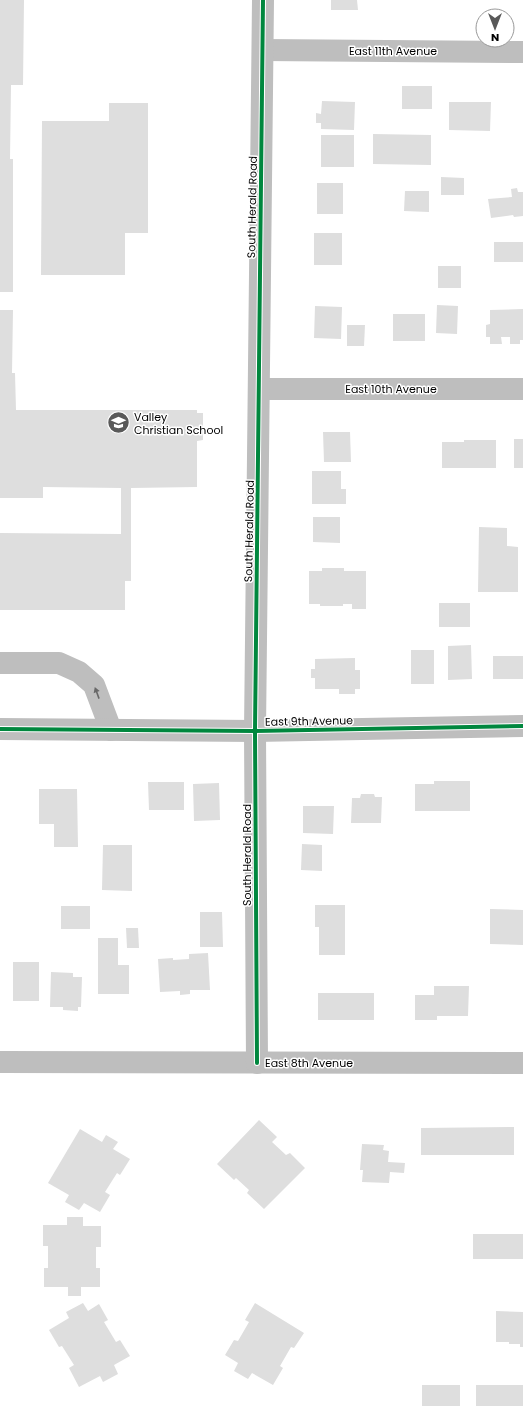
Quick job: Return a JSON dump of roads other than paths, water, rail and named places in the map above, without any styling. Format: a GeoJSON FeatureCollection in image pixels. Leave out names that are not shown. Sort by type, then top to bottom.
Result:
{"type":"FeatureCollection","features":[{"type":"Feature","properties":{"kind":"street","name":"South Herald Road"},"geometry":{"type":"LineString","coordinates":[[257,1063],[255,731],[263,0]]}},
{"type":"Feature","properties":{"kind":"street","name":"East 11th Avenue"},"geometry":{"type":"LineString","coordinates":[[263,50],[523,52]]}},
{"type":"Feature","properties":{"kind":"street","name":"East 10th Avenue"},"geometry":{"type":"LineString","coordinates":[[259,389],[523,389]]}},
{"type":"Feature","properties":{"kind":"street"},"geometry":{"type":"LineString","coordinates":[[0,663],[59,663],[79,672],[94,685],[111,730]]}},
{"type":"Feature","properties":{"kind":"street","name":"East 9th Avenue"},"geometry":{"type":"LineString","coordinates":[[0,729],[255,731],[523,726]]}},
{"type":"Feature","properties":{"kind":"street","name":"East 8th Avenue"},"geometry":{"type":"LineString","coordinates":[[0,1062],[523,1063]]}},
{"type":"Feature","properties":{"kind":"place","name":"Valley Christian School"},"geometry":{"type":"Point","coordinates":[119,423]}}]}
